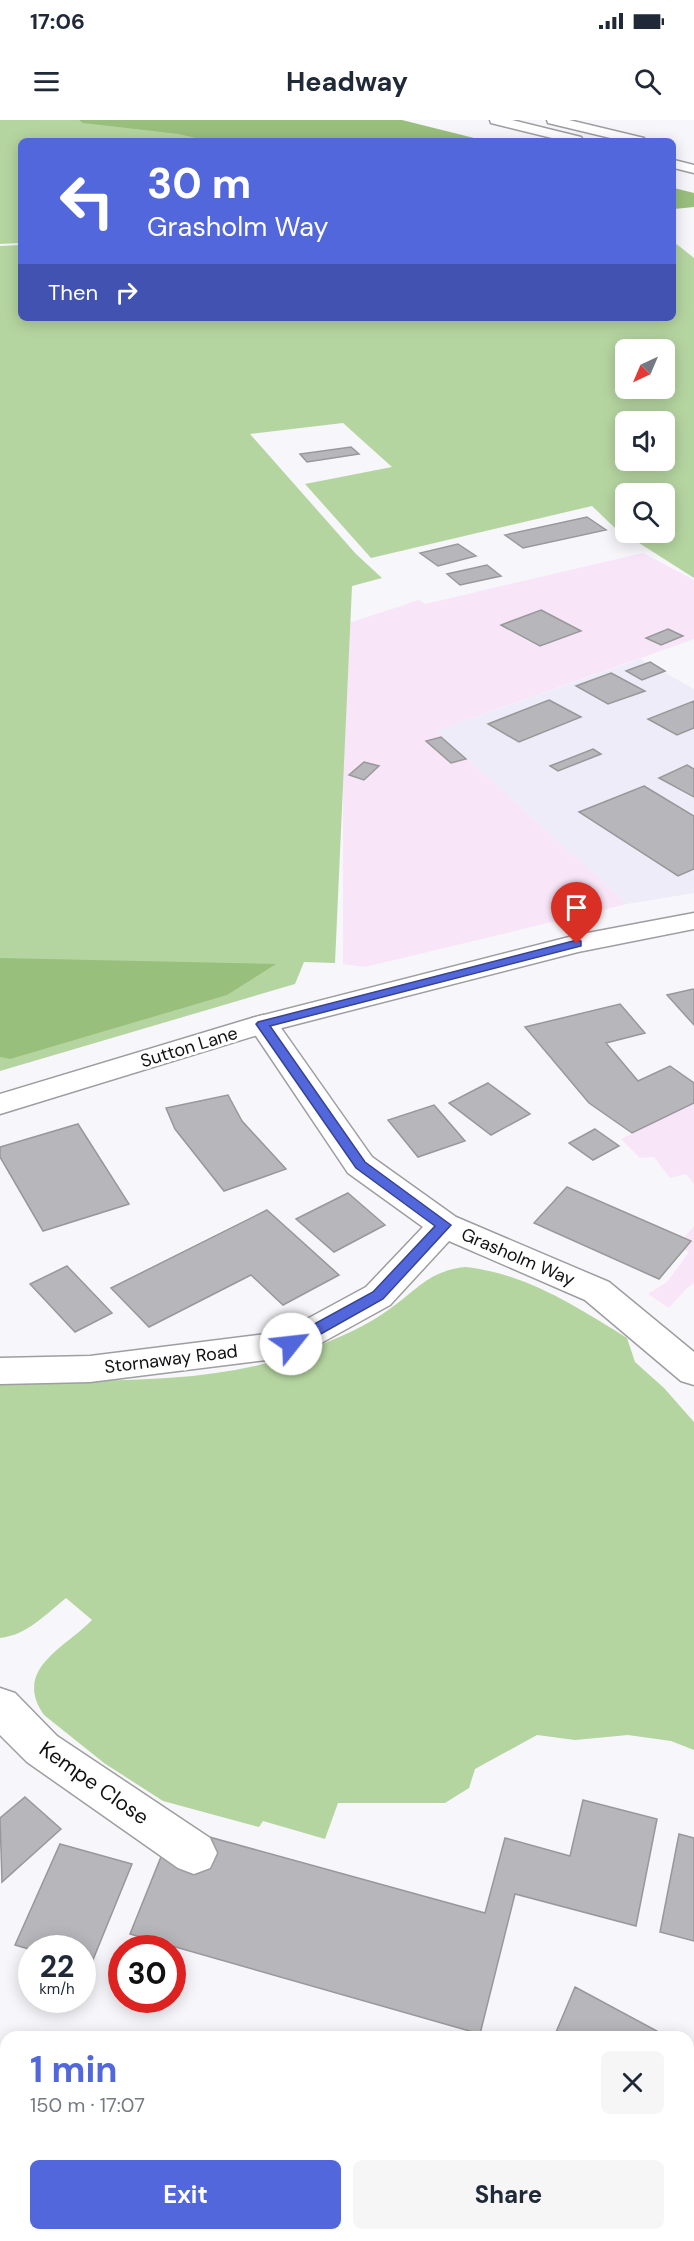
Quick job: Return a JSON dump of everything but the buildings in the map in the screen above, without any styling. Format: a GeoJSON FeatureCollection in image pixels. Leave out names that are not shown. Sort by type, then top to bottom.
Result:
{"type":"FeatureCollection","features":[{"type":"Feature","properties":{"kind":"main road"},"geometry":{"type":"LineString","coordinates":[[496,120],[569,138]]}},
{"type":"Feature","properties":{"kind":"main road"},"geometry":{"type":"LineString","coordinates":[[553,120],[627,138]]}},
{"type":"Feature","properties":{"kind":"main road"},"geometry":{"type":"LineString","coordinates":[[676,164],[694,169]]}},
{"type":"Feature","properties":{"kind":"main road","name":"Sutton Lane"},"geometry":{"type":"LineString","coordinates":[[0,1104],[262,1024],[577,944],[694,921]]}},
{"type":"Feature","properties":{"kind":"main road","name":"Grasholm Way"},"geometry":{"type":"LineString","coordinates":[[262,1024],[360,1165],[444,1225],[597,1291],[694,1372]]}},
{"type":"Feature","properties":{"kind":"main road","name":"Stornaway Road"},"geometry":{"type":"LineString","coordinates":[[0,1371],[90,1369],[291,1344],[378,1296],[444,1225]]}},
{"type":"Feature","properties":{"kind":"main road","name":"Kempe Close"},"geometry":{"type":"LineString","coordinates":[[0,1706],[42,1749],[194,1853]]}},
{"type":"Feature","properties":{"kind":"shaded area"},"geometry":{"type":"Polygon","coordinates":[[[643,553],[694,580],[694,639],[436,731],[627,904],[365,967],[343,964],[343,625],[419,600],[425,604],[643,553]]]}},
{"type":"Feature","properties":{"kind":"shaded area"},"geometry":{"type":"Polygon","coordinates":[[[640,659],[694,689],[694,893],[627,904],[436,731],[640,659]]]}},
{"type":"Feature","properties":{"kind":"shaded area"},"geometry":{"type":"Polygon","coordinates":[[[694,1102],[694,1184],[686,1174],[670,1178],[654,1157],[640,1158],[621,1139],[694,1102]]]}},
{"type":"Feature","properties":{"kind":"shaded area"},"geometry":{"type":"Polygon","coordinates":[[[694,1226],[694,1283],[669,1308],[648,1294],[667,1282],[689,1252],[677,1246],[694,1226]]]}},
{"type":"Feature","properties":{"kind":"green space"},"geometry":{"type":"Polygon","coordinates":[[[0,120],[268,120],[341,138],[18,138],[18,243],[0,244],[0,120]]]}},
{"type":"Feature","properties":{"kind":"green space"},"geometry":{"type":"Polygon","coordinates":[[[79,120],[402,120],[474,138],[196,138],[83,123],[79,120]]]}},
{"type":"Feature","properties":{"kind":"green space"},"geometry":{"type":"Polygon","coordinates":[[[676,188],[694,193],[694,207],[676,209],[676,188]]]}},
{"type":"Feature","properties":{"kind":"green space"},"geometry":{"type":"Polygon","coordinates":[[[676,244],[694,258],[694,578],[639,543],[675,543],[675,483],[615,483],[615,528],[592,506],[371,558],[305,484],[392,467],[343,423],[250,434],[356,554],[382,578],[352,586],[335,963],[304,962],[295,984],[0,1071],[0,246],[18,245],[18,321],[676,321],[676,244]]]}},
{"type":"Feature","properties":{"kind":"green space"},"geometry":{"type":"Polygon","coordinates":[[[0,958],[276,964],[227,995],[10,1059],[0,1057],[0,958]]]}},
{"type":"Feature","properties":{"kind":"green space"},"geometry":{"type":"Polygon","coordinates":[[[465,1267],[509,1276],[550,1293],[627,1338],[635,1362],[664,1388],[694,1422],[694,1750],[671,1741],[628,1735],[575,1740],[537,1735],[475,1769],[469,1788],[445,1803],[338,1803],[325,1839],[263,1821],[259,1827],[163,1801],[104,1763],[44,1715],[36,1699],[34,1685],[38,1672],[57,1650],[92,1620],[66,1598],[27,1629],[0,1638],[0,1380],[157,1379],[236,1370],[274,1361],[352,1331],[382,1314],[433,1277],[442,1272],[465,1267]]]}},
{"type":"Feature","properties":{"kind":"route"},"geometry":{"type":"LineString","coordinates":[[291,1344],[378,1296],[444,1225],[360,1165],[262,1024],[577,944]]}}]}
